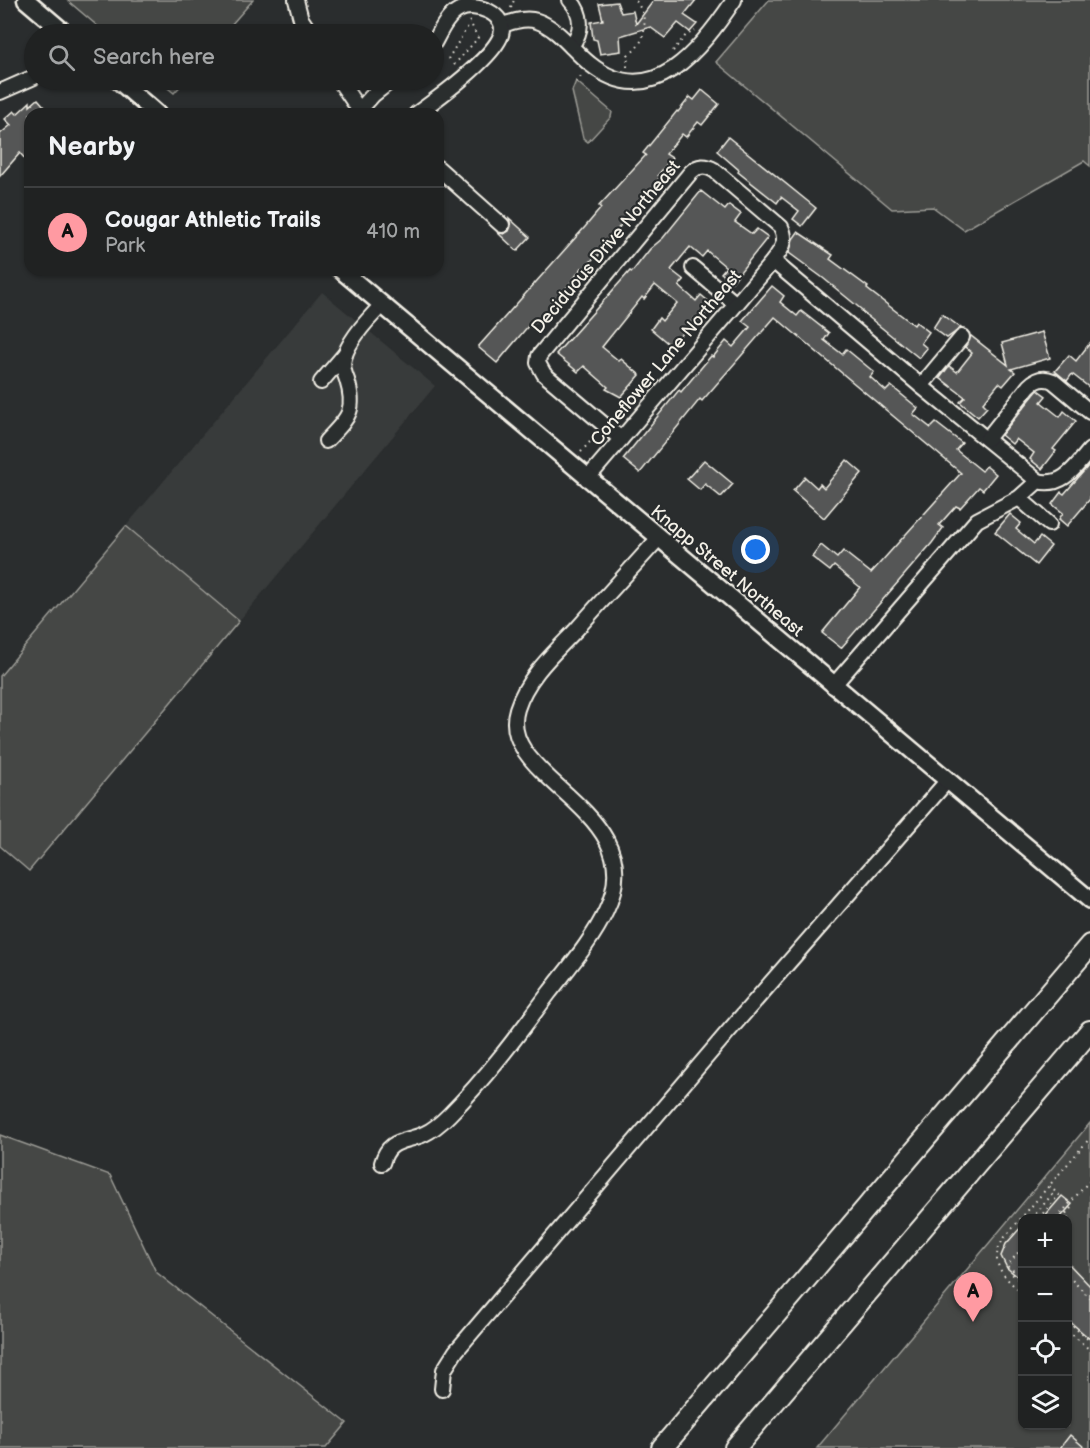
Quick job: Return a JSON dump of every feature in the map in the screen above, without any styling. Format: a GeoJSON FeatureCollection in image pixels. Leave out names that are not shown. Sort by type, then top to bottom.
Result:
{"type":"FeatureCollection","features":[{"type":"Feature","properties":{"kind":"highway"},"geometry":{"type":"LineString","coordinates":[[662,1448],[1090,945]]}},
{"type":"Feature","properties":{"kind":"highway"},"geometry":{"type":"LineString","coordinates":[[735,1448],[1090,1031]]}},
{"type":"Feature","properties":{"kind":"main road"},"geometry":{"type":"LineString","coordinates":[[26,0],[54,24]]}},
{"type":"Feature","properties":{"kind":"main road"},"geometry":{"type":"LineString","coordinates":[[129,90],[150,108]]}},
{"type":"Feature","properties":{"kind":"main road","name":"Knapp Street Northeast"},"geometry":{"type":"LineString","coordinates":[[348,276],[658,539],[1087,897]]}},
{"type":"Feature","properties":{"kind":"street"},"geometry":{"type":"LineString","coordinates":[[296,0],[304,24]]}},
{"type":"Feature","properties":{"kind":"street"},"geometry":{"type":"LineString","coordinates":[[570,0],[576,7],[580,23],[579,33],[571,46]]}},
{"type":"Feature","properties":{"kind":"street"},"geometry":{"type":"LineString","coordinates":[[502,25],[522,20],[536,20],[550,28],[591,65],[617,78],[644,82],[669,73],[680,65],[716,27],[734,0]]}},
{"type":"Feature","properties":{"kind":"street"},"geometry":{"type":"LineString","coordinates":[[424,108],[451,89],[494,47],[502,33],[502,25],[496,17],[483,8],[466,8],[454,14],[444,28]]}},
{"type":"Feature","properties":{"kind":"street"},"geometry":{"type":"LineString","coordinates":[[0,92],[24,81]]}},
{"type":"Feature","properties":{"kind":"street"},"geometry":{"type":"LineString","coordinates":[[345,90],[356,108]]}},
{"type":"Feature","properties":{"kind":"street"},"geometry":{"type":"LineString","coordinates":[[363,108],[379,90]]}},
{"type":"Feature","properties":{"kind":"street","name":"Deciduous Drive Northeast"},"geometry":{"type":"LineString","coordinates":[[621,439],[544,374],[538,363],[539,356],[694,169],[702,166],[714,170],[781,227],[784,244],[773,261]]}},
{"type":"Feature","properties":{"kind":"street"},"geometry":{"type":"LineString","coordinates":[[444,173],[502,225]]}},
{"type":"Feature","properties":{"kind":"street"},"geometry":{"type":"LineString","coordinates":[[773,261],[1038,481],[1052,483],[1061,480],[1090,450]]}},
{"type":"Feature","properties":{"kind":"street","name":"Coneflower Lane Northeast"},"geometry":{"type":"LineString","coordinates":[[587,479],[773,261]]}},
{"type":"Feature","properties":{"kind":"street"},"geometry":{"type":"LineString","coordinates":[[693,268],[736,304]]}},
{"type":"Feature","properties":{"kind":"street"},"geometry":{"type":"LineString","coordinates":[[321,382],[346,352],[362,327],[382,305]]}},
{"type":"Feature","properties":{"kind":"street"},"geometry":{"type":"LineString","coordinates":[[921,386],[962,337]]}},
{"type":"Feature","properties":{"kind":"street"},"geometry":{"type":"LineString","coordinates":[[326,441],[347,419],[350,412],[351,393],[343,368],[346,352]]}},
{"type":"Feature","properties":{"kind":"street"},"geometry":{"type":"LineString","coordinates":[[987,439],[1036,380],[1053,381],[1090,412]]}},
{"type":"Feature","properties":{"kind":"street"},"geometry":{"type":"LineString","coordinates":[[833,686],[977,520],[1019,498],[1038,481]]}},
{"type":"Feature","properties":{"kind":"street"},"geometry":{"type":"LineString","coordinates":[[1019,498],[1049,524]]}},
{"type":"Feature","properties":{"kind":"street"},"geometry":{"type":"LineString","coordinates":[[382,1163],[386,1152],[392,1145],[424,1134],[438,1125],[488,1072],[584,947],[607,910],[614,891],[616,874],[613,854],[607,838],[526,752],[517,734],[515,715],[521,697],[531,680],[658,539]]}},
{"type":"Feature","properties":{"kind":"street"},"geometry":{"type":"LineString","coordinates":[[442,1389],[444,1370],[456,1351],[734,1024],[948,780]]}},
{"type":"Feature","properties":{"kind":"path"},"geometry":{"type":"LineString","coordinates":[[509,12],[514,0]]}},
{"type":"Feature","properties":{"kind":"path"},"geometry":{"type":"LineString","coordinates":[[620,68],[627,70],[628,55],[640,45],[644,32],[641,12],[635,0]]}},
{"type":"Feature","properties":{"kind":"path"},"geometry":{"type":"LineString","coordinates":[[454,65],[478,38],[470,23],[466,8]]}},
{"type":"Feature","properties":{"kind":"path"},"geometry":{"type":"LineString","coordinates":[[448,59],[470,23]]}},
{"type":"Feature","properties":{"kind":"path"},"geometry":{"type":"LineString","coordinates":[[670,54],[686,35],[700,28]]}},
{"type":"Feature","properties":{"kind":"path"},"geometry":{"type":"LineString","coordinates":[[581,452],[601,430]]}},
{"type":"Feature","properties":{"kind":"path"},"geometry":{"type":"LineString","coordinates":[[1018,1289],[1007,1280],[998,1265],[998,1248],[1090,1138]]}},
{"type":"Feature","properties":{"kind":"path"},"geometry":{"type":"LineString","coordinates":[[1060,1214],[1090,1180]]}},
{"type":"Feature","properties":{"kind":"path"},"geometry":{"type":"LineString","coordinates":[[1042,1214],[1059,1195],[1049,1186]]}},
{"type":"Feature","properties":{"kind":"path"},"geometry":{"type":"LineString","coordinates":[[1035,1214],[1055,1191]]}},
{"type":"Feature","properties":{"kind":"path"},"geometry":{"type":"LineString","coordinates":[[1066,1214],[1072,1207]]}},
{"type":"Feature","properties":{"kind":"path"},"geometry":{"type":"LineString","coordinates":[[1007,1280],[1014,1271],[1007,1266],[1018,1254]]}},
{"type":"Feature","properties":{"kind":"path"},"geometry":{"type":"LineString","coordinates":[[1012,1274],[1018,1279]]}},
{"type":"Feature","properties":{"kind":"path"},"geometry":{"type":"LineString","coordinates":[[1072,1280],[1090,1298]]}},
{"type":"Feature","properties":{"kind":"path"},"geometry":{"type":"LineString","coordinates":[[1072,1325],[1090,1341]]}},
{"type":"Feature","properties":{"kind":"path"},"geometry":{"type":"LineString","coordinates":[[1072,1334],[1090,1350]]}},
{"type":"Feature","properties":{"kind":"shaded area"},"geometry":{"type":"Polygon","coordinates":[[[67,0],[253,0],[232,24],[95,24],[67,0]]]}},
{"type":"Feature","properties":{"kind":"shaded area"},"geometry":{"type":"Polygon","coordinates":[[[769,0],[1090,0],[1090,166],[1084,161],[964,230],[933,207],[892,209],[716,62],[769,0]]]}},
{"type":"Feature","properties":{"kind":"shaded area"},"geometry":{"type":"Polygon","coordinates":[[[576,81],[612,112],[611,117],[588,142],[583,138],[572,91],[576,81]]]}},
{"type":"Feature","properties":{"kind":"shaded area"},"geometry":{"type":"Polygon","coordinates":[[[322,292],[435,386],[239,621],[126,526],[322,292]]]}},
{"type":"Feature","properties":{"kind":"shaded area"},"geometry":{"type":"Polygon","coordinates":[[[126,526],[239,621],[29,871],[0,846],[0,676],[126,526]]]}},
{"type":"Feature","properties":{"kind":"shaded area"},"geometry":{"type":"Polygon","coordinates":[[[1090,1123],[1090,1448],[817,1448],[1090,1123]]]}},
{"type":"Feature","properties":{"kind":"shaded area"},"geometry":{"type":"Polygon","coordinates":[[[0,1135],[110,1175],[156,1272],[347,1423],[326,1448],[0,1448],[0,1135]]]}},
{"type":"Feature","properties":{"kind":"building"},"geometry":{"type":"Polygon","coordinates":[[[654,0],[696,0],[684,15],[697,24],[690,32],[678,23],[665,38],[650,27],[620,36],[621,51],[600,54],[597,40],[593,39],[591,22],[603,20],[599,4],[617,2],[621,13],[633,11],[636,24],[654,0]]]}},
{"type":"Feature","properties":{"kind":"building"},"geometry":{"type":"Polygon","coordinates":[[[702,90],[719,104],[702,125],[698,122],[686,137],[682,134],[666,154],[672,158],[658,175],[661,177],[655,183],[658,185],[628,220],[626,218],[598,256],[596,255],[584,270],[582,268],[552,307],[538,322],[536,320],[531,327],[529,325],[497,363],[478,347],[646,155],[643,153],[677,111],[690,97],[694,100],[702,90]]]}},
{"type":"Feature","properties":{"kind":"building"},"geometry":{"type":"Polygon","coordinates":[[[38,99],[46,108],[24,108],[24,158],[20,153],[0,176],[0,134],[11,125],[5,119],[14,111],[17,114],[30,102],[30,106],[38,99]]]}},
{"type":"Feature","properties":{"kind":"building"},"geometry":{"type":"Polygon","coordinates":[[[728,137],[816,208],[802,226],[793,219],[799,211],[781,197],[777,203],[738,172],[739,170],[717,151],[728,137]]]}},
{"type":"Feature","properties":{"kind":"building"},"geometry":{"type":"Polygon","coordinates":[[[701,191],[725,210],[729,205],[741,214],[735,222],[752,234],[757,229],[768,237],[732,282],[721,273],[726,267],[707,251],[702,257],[690,247],[671,270],[684,280],[679,286],[696,301],[701,295],[713,305],[700,322],[695,318],[671,346],[651,329],[659,318],[662,321],[677,303],[655,285],[644,299],[642,297],[602,347],[640,375],[621,397],[606,389],[608,387],[584,366],[578,372],[556,354],[630,271],[632,272],[650,249],[663,238],[701,191]]]}},
{"type":"Feature","properties":{"kind":"building"},"geometry":{"type":"Polygon","coordinates":[[[509,218],[530,237],[517,251],[497,232],[504,234],[509,231],[511,226],[509,218]]]}},
{"type":"Feature","properties":{"kind":"building"},"geometry":{"type":"Polygon","coordinates":[[[798,232],[833,255],[830,259],[914,325],[916,322],[929,332],[921,343],[927,348],[919,358],[823,278],[789,253],[793,239],[798,232]]]}},
{"type":"Feature","properties":{"kind":"building"},"geometry":{"type":"Polygon","coordinates":[[[772,286],[784,296],[780,302],[797,316],[801,311],[829,333],[824,340],[842,354],[846,349],[874,372],[870,377],[886,391],[891,386],[918,408],[913,414],[931,428],[936,423],[962,443],[956,450],[982,471],[986,466],[996,474],[983,490],[979,487],[960,508],[956,506],[939,525],[943,528],[932,543],[841,648],[822,633],[860,587],[834,566],[830,571],[812,557],[821,545],[837,558],[843,551],[871,573],[961,473],[775,317],[702,401],[700,399],[640,473],[623,459],[679,390],[681,392],[711,356],[713,357],[726,341],[733,347],[750,327],[742,321],[772,286]]]}},
{"type":"Feature","properties":{"kind":"building"},"geometry":{"type":"Polygon","coordinates":[[[942,314],[961,328],[947,338],[933,328],[942,314]]]}},
{"type":"Feature","properties":{"kind":"building"},"geometry":{"type":"Polygon","coordinates":[[[1042,332],[1050,358],[1011,369],[1015,372],[1003,386],[999,383],[983,403],[987,407],[978,417],[960,402],[965,397],[940,378],[949,366],[957,372],[972,353],[965,347],[971,336],[1008,365],[1002,343],[1042,332]]]}},
{"type":"Feature","properties":{"kind":"building"},"geometry":{"type":"Polygon","coordinates":[[[1090,343],[1090,388],[1072,374],[1067,381],[1055,371],[1069,355],[1076,361],[1090,343]]]}},
{"type":"Feature","properties":{"kind":"building"},"geometry":{"type":"Polygon","coordinates":[[[1038,390],[1046,396],[1041,402],[1060,417],[1064,411],[1076,421],[1053,449],[1056,451],[1042,469],[1030,459],[1034,453],[1016,439],[1012,444],[1001,435],[1038,390]]]}},
{"type":"Feature","properties":{"kind":"building"},"geometry":{"type":"Polygon","coordinates":[[[704,460],[733,484],[721,497],[705,484],[700,490],[687,479],[704,460]]]}},
{"type":"Feature","properties":{"kind":"building"},"geometry":{"type":"Polygon","coordinates":[[[847,460],[862,473],[824,518],[793,491],[805,477],[817,488],[820,484],[824,488],[847,460]]]}},
{"type":"Feature","properties":{"kind":"building"},"geometry":{"type":"Polygon","coordinates":[[[1090,464],[1090,499],[1067,526],[1059,519],[1063,513],[1052,504],[1061,492],[1064,494],[1090,464]]]}},
{"type":"Feature","properties":{"kind":"building"},"geometry":{"type":"Polygon","coordinates":[[[1010,514],[1021,523],[1016,529],[1034,544],[1040,537],[1051,546],[1036,565],[995,532],[1010,514]]]}},
{"type":"Feature","properties":{"kind":"building"},"geometry":{"type":"Polygon","coordinates":[[[1062,1196],[1072,1204],[1063,1214],[1046,1214],[1062,1196]]]}},
{"type":"Feature","properties":{"kind":"building"},"geometry":{"type":"Polygon","coordinates":[[[1018,1231],[1018,1277],[1007,1268],[1001,1256],[1006,1244],[1018,1231]]]}},
{"type":"Feature","properties":{"kind":"building"},"geometry":{"type":"Polygon","coordinates":[[[1072,1267],[1090,1286],[1090,1339],[1072,1323],[1072,1267]]]}},
{"type":"Feature","properties":{"kind":"building"},"geometry":{"type":"Polygon","coordinates":[[[1070,1435],[1085,1448],[1060,1448],[1070,1435]]]}},
{"type":"Feature","properties":{"kind":"place","name":"Cougar Athletic Trails"},"geometry":{"type":"Point","coordinates":[973,1322]}}]}
